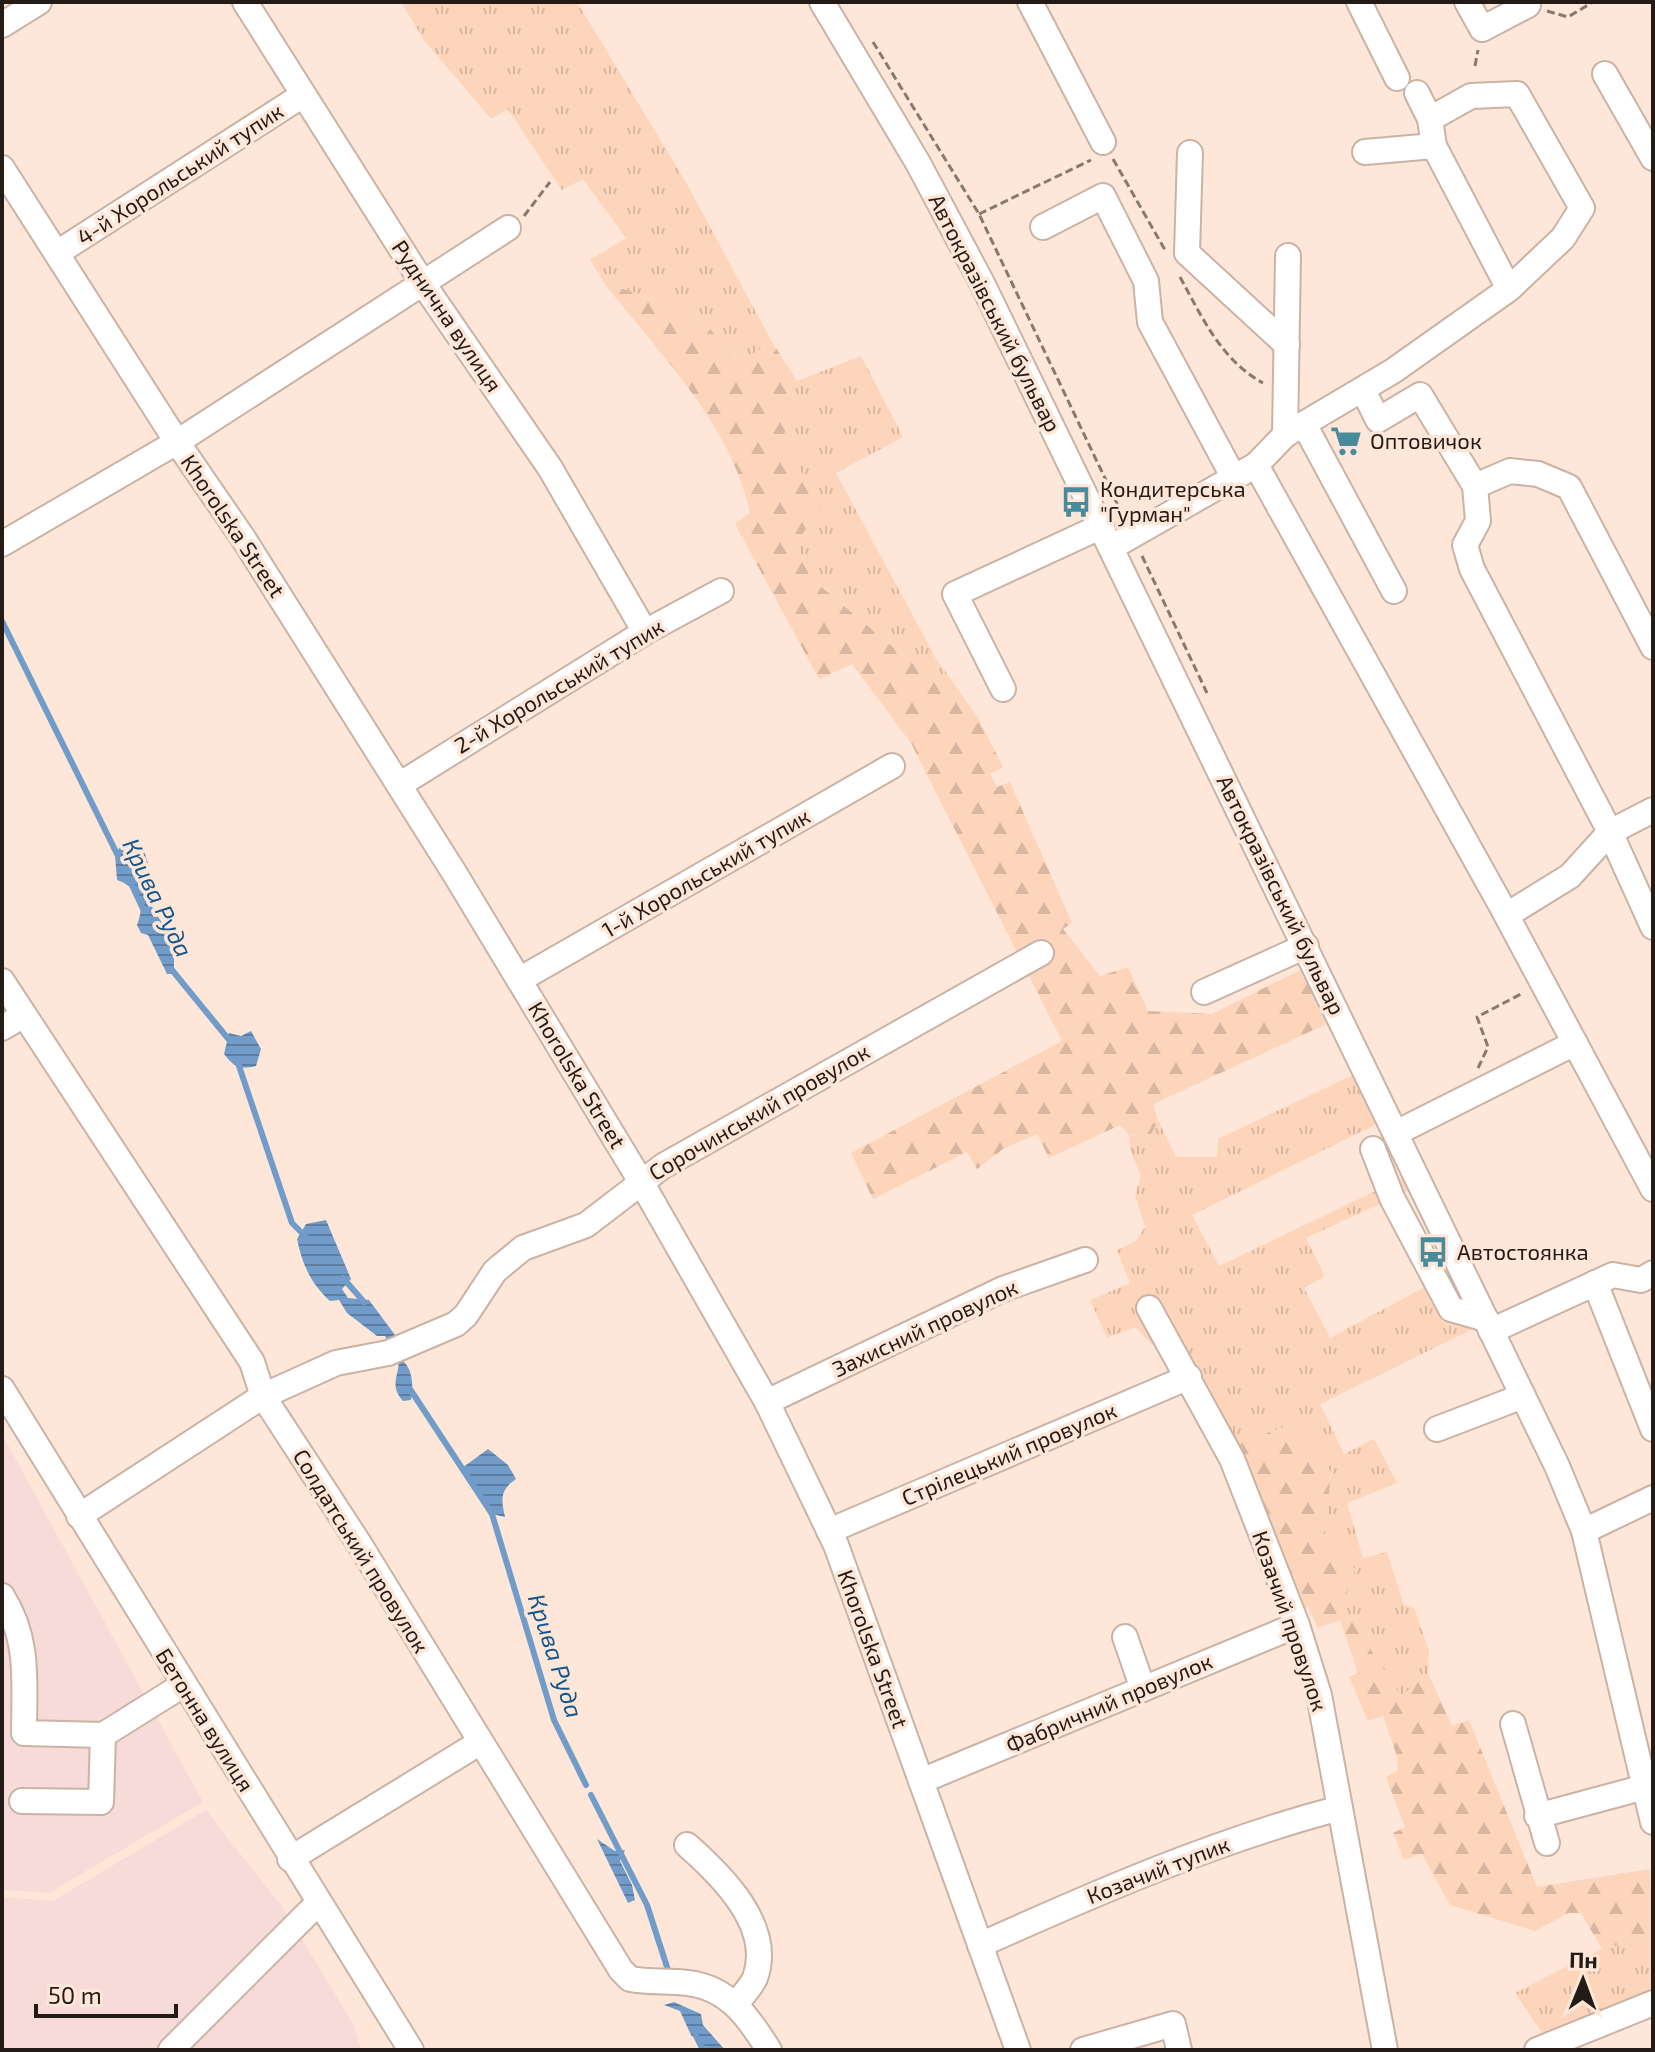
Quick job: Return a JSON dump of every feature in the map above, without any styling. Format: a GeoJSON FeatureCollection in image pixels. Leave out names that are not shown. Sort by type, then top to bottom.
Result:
{"type":"FeatureCollection","features":[{"type":"Feature","properties":{"kind":"street"},"geometry":{"type":"LineString","coordinates":[[2,25],[39,2]]}},
{"type":"Feature","properties":{"kind":"street","name":"Руднична вулиця"},"geometry":{"type":"LineString","coordinates":[[245,2],[424,285],[550,468],[645,632]]}},
{"type":"Feature","properties":{"kind":"street","name":"Автокразівський бульвар"},"geometry":{"type":"LineString","coordinates":[[822,2],[918,163],[975,270],[1523,1396],[1584,1531],[1644,1745],[1645,1787],[1653,1822]]}},
{"type":"Feature","properties":{"kind":"street"},"geometry":{"type":"LineString","coordinates":[[1030,2],[1100,150]]}},
{"type":"Feature","properties":{"kind":"street"},"geometry":{"type":"LineString","coordinates":[[1359,2],[1397,78]]}},
{"type":"Feature","properties":{"kind":"street"},"geometry":{"type":"LineString","coordinates":[[1467,2],[1482,29],[1527,4]]}},
{"type":"Feature","properties":{"kind":"street"},"geometry":{"type":"LineString","coordinates":[[1605,74],[1653,158]]}},
{"type":"Feature","properties":{"kind":"street"},"geometry":{"type":"LineString","coordinates":[[1417,93],[1430,119],[1434,146],[1509,289]]}},
{"type":"Feature","properties":{"kind":"street"},"geometry":{"type":"LineString","coordinates":[[1003,689],[955,594],[1107,537],[1234,478],[1256,465],[1295,430],[1363,390],[1509,289],[1563,238],[1582,208],[1517,94],[1471,96],[1430,119]]}},
{"type":"Feature","properties":{"kind":"street","name":"4-й Хорольський тупик"},"geometry":{"type":"LineString","coordinates":[[57,253],[303,95]]}},
{"type":"Feature","properties":{"kind":"street"},"geometry":{"type":"LineString","coordinates":[[1365,152],[1434,146]]}},
{"type":"Feature","properties":{"kind":"street"},"geometry":{"type":"LineString","coordinates":[[1190,153],[1187,253],[1287,345]]}},
{"type":"Feature","properties":{"kind":"street","name":"Khorolska Street"},"geometry":{"type":"LineString","coordinates":[[2,168],[177,442],[243,538],[399,785],[640,1180],[767,1402],[829,1531],[1018,2050]]}},
{"type":"Feature","properties":{"kind":"street"},"geometry":{"type":"LineString","coordinates":[[1043,227],[1103,196],[1146,281],[1150,322],[1234,478]]}},
{"type":"Feature","properties":{"kind":"street"},"geometry":{"type":"LineString","coordinates":[[2,544],[177,442],[508,228]]}},
{"type":"Feature","properties":{"kind":"street"},"geometry":{"type":"LineString","coordinates":[[1288,256],[1287,345],[1295,430],[1394,591]]}},
{"type":"Feature","properties":{"kind":"street"},"geometry":{"type":"LineString","coordinates":[[1363,390],[1378,420],[1420,395],[1475,486],[1478,521],[1465,545],[1472,569],[1651,915]]}},
{"type":"Feature","properties":{"kind":"street"},"geometry":{"type":"LineString","coordinates":[[1256,465],[1507,915],[1653,1189]]}},
{"type":"Feature","properties":{"kind":"street"},"geometry":{"type":"LineString","coordinates":[[1475,486],[1510,471],[1538,474],[1569,487],[1653,647]]}},
{"type":"Feature","properties":{"kind":"street","name":"2-й Хорольський тупик"},"geometry":{"type":"LineString","coordinates":[[399,785],[645,632],[721,591]]}},
{"type":"Feature","properties":{"kind":"street","name":"1-й Хорольський тупик"},"geometry":{"type":"LineString","coordinates":[[519,980],[892,766]]}},
{"type":"Feature","properties":{"kind":"street"},"geometry":{"type":"LineString","coordinates":[[1507,915],[1570,876],[1610,832],[1653,810]]}},
{"type":"Feature","properties":{"kind":"street"},"geometry":{"type":"LineString","coordinates":[[1204,992],[1306,946]]}},
{"type":"Feature","properties":{"kind":"street","name":"Сорочинський провулок"},"geometry":{"type":"LineString","coordinates":[[79,1516],[263,1396],[336,1363],[388,1353],[456,1324],[507,1259],[523,1248],[586,1225],[640,1180],[1041,953]]}},
{"type":"Feature","properties":{"kind":"street","name":"Солдатський провулок"},"geometry":{"type":"LineString","coordinates":[[2,981],[252,1362],[263,1396],[360,1545],[621,1970],[630,1979],[688,1983],[715,1990],[736,2004],[769,2050]]}},
{"type":"Feature","properties":{"kind":"street"},"geometry":{"type":"LineString","coordinates":[[2,1028],[24,1015]]}},
{"type":"Feature","properties":{"kind":"street"},"geometry":{"type":"LineString","coordinates":[[1396,1133],[1575,1043]]}},
{"type":"Feature","properties":{"kind":"street"},"geometry":{"type":"LineString","coordinates":[[1373,1149],[1392,1198],[1451,1309],[1488,1325],[1613,1275],[1641,1280],[1653,1273]]}},
{"type":"Feature","properties":{"kind":"street","name":"Захисний провулок"},"geometry":{"type":"LineString","coordinates":[[767,1402],[1003,1289],[1085,1260]]}},
{"type":"Feature","properties":{"kind":"street"},"geometry":{"type":"LineString","coordinates":[[1595,1283],[1653,1429]]}},
{"type":"Feature","properties":{"kind":"street","name":"Козачий провулок"},"geometry":{"type":"LineString","coordinates":[[1149,1308],[1232,1459],[1297,1625],[1319,1695],[1385,2050]]}},
{"type":"Feature","properties":{"kind":"street","name":"Стрілецький провулок"},"geometry":{"type":"LineString","coordinates":[[829,1531],[1189,1377]]}},
{"type":"Feature","properties":{"kind":"street","name":"Бетонна вулиця"},"geometry":{"type":"LineString","coordinates":[[2,1389],[411,2050]]}},
{"type":"Feature","properties":{"kind":"street"},"geometry":{"type":"LineString","coordinates":[[1437,1429],[1523,1396]]}},
{"type":"Feature","properties":{"kind":"street"},"geometry":{"type":"LineString","coordinates":[[1584,1531],[1653,1498]]}},
{"type":"Feature","properties":{"kind":"street"},"geometry":{"type":"LineString","coordinates":[[2,1596],[18,1621],[24,1668],[24,1733],[103,1735],[183,1685]]}},
{"type":"Feature","properties":{"kind":"street","name":"Фабричний провулок"},"geometry":{"type":"LineString","coordinates":[[921,1781],[1297,1625]]}},
{"type":"Feature","properties":{"kind":"street"},"geometry":{"type":"LineString","coordinates":[[1125,1637],[1143,1689]]}},
{"type":"Feature","properties":{"kind":"street"},"geometry":{"type":"LineString","coordinates":[[1513,1724],[1547,1843]]}},
{"type":"Feature","properties":{"kind":"street"},"geometry":{"type":"LineString","coordinates":[[22,1801],[101,1802],[103,1735]]}},
{"type":"Feature","properties":{"kind":"street"},"geometry":{"type":"LineString","coordinates":[[290,1859],[479,1743]]}},
{"type":"Feature","properties":{"kind":"street"},"geometry":{"type":"LineString","coordinates":[[1537,1816],[1645,1787]]}},
{"type":"Feature","properties":{"kind":"street","name":"Козачий тупик"},"geometry":{"type":"LineString","coordinates":[[980,1945],[1139,1874],[1290,1821],[1340,1808]]}},
{"type":"Feature","properties":{"kind":"street"},"geometry":{"type":"LineString","coordinates":[[687,1845],[718,1873],[739,1902],[758,1944],[755,1978],[736,2004]]}},
{"type":"Feature","properties":{"kind":"street"},"geometry":{"type":"LineString","coordinates":[[171,2050],[318,1903]]}},
{"type":"Feature","properties":{"kind":"street"},"geometry":{"type":"LineString","coordinates":[[1537,2050],[1653,2003]]}},
{"type":"Feature","properties":{"kind":"street"},"geometry":{"type":"LineString","coordinates":[[1083,2050],[1173,2024],[1179,2050]]}},
{"type":"Feature","properties":{"kind":"path"},"geometry":{"type":"LineString","coordinates":[[1527,4],[1568,17],[1593,2]]}},
{"type":"Feature","properties":{"kind":"path"},"geometry":{"type":"LineString","coordinates":[[979,214],[1100,150]]}},
{"type":"Feature","properties":{"kind":"path"},"geometry":{"type":"LineString","coordinates":[[508,228],[521,219],[550,182]]}},
{"type":"Feature","properties":{"kind":"path"},"geometry":{"type":"LineString","coordinates":[[1462,1100],[1488,1047],[1477,1017],[1543,983]]}},
{"type":"Feature","properties":{"kind":"shaded area"},"geometry":{"type":"Polygon","coordinates":[[[2,1434],[203,1802],[49,1893],[2,1890],[2,1434]]]}},
{"type":"Feature","properties":{"kind":"shaded area"},"geometry":{"type":"Polygon","coordinates":[[[206,1810],[283,1908],[354,2025],[361,2050],[2,2050],[2,1897],[53,1901],[206,1810]]]}},
{"type":"Feature","properties":{"kind":"green space"},"geometry":{"type":"Polygon","coordinates":[[[401,2],[577,2],[687,184],[772,342],[738,363],[711,330],[652,298],[604,283],[590,260],[626,238],[583,179],[562,190],[508,109],[491,119],[424,40],[401,2]]]}},
{"type":"Feature","properties":{"kind":"green space"},"geometry":{"type":"Polygon","coordinates":[[[604,283],[652,298],[711,330],[738,363],[772,342],[797,381],[783,440],[822,506],[796,543],[813,580],[978,718],[1003,767],[990,774],[997,787],[1010,782],[1072,923],[1063,929],[1100,976],[1128,967],[1148,1011],[1212,1014],[1304,968],[1331,1022],[1153,1104],[1158,1120],[1150,1137],[1129,1135],[1120,1125],[1049,1158],[1037,1134],[1003,1149],[977,1169],[967,1152],[873,1199],[851,1153],[1062,1041],[911,743],[852,664],[819,679],[735,524],[750,513],[741,481],[727,450],[690,391],[604,283]]]}},
{"type":"Feature","properties":{"kind":"green space"},"geometry":{"type":"Polygon","coordinates":[[[861,356],[903,437],[836,473],[935,657],[978,718],[813,580],[796,543],[783,439],[797,381],[861,356]]]}},
{"type":"Feature","properties":{"kind":"green space"},"geometry":{"type":"Polygon","coordinates":[[[1357,1073],[1381,1122],[1192,1215],[1219,1266],[1405,1177],[1412,1189],[1306,1238],[1325,1276],[1304,1288],[1330,1338],[1449,1274],[1477,1327],[1320,1404],[1344,1454],[1374,1439],[1397,1483],[1347,1503],[1363,1558],[1387,1552],[1404,1605],[1414,1608],[1429,1651],[1428,1673],[1401,1697],[1342,1606],[1355,1570],[1325,1535],[1331,1472],[1294,1423],[1221,1450],[1171,1364],[1135,1327],[1107,1338],[1090,1300],[1130,1283],[1117,1250],[1136,1241],[1145,1227],[1135,1195],[1141,1176],[1130,1150],[1129,1135],[1150,1137],[1158,1120],[1176,1157],[1217,1157],[1218,1139],[1357,1073]]]}},
{"type":"Feature","properties":{"kind":"green space"},"geometry":{"type":"Polygon","coordinates":[[[1294,1423],[1331,1472],[1325,1535],[1355,1570],[1342,1606],[1401,1696],[1428,1673],[1452,1726],[1469,1720],[1537,1887],[1650,1869],[1653,1936],[1602,1949],[1581,1913],[1568,1913],[1535,1931],[1450,1905],[1422,1854],[1404,1860],[1393,1833],[1405,1827],[1386,1777],[1398,1770],[1397,1756],[1383,1716],[1368,1721],[1349,1677],[1358,1673],[1340,1620],[1318,1628],[1308,1607],[1284,1619],[1221,1450],[1294,1423]]]}},
{"type":"Feature","properties":{"kind":"green space"},"geometry":{"type":"Polygon","coordinates":[[[1653,1936],[1653,1996],[1546,2039],[1515,1993],[1602,1949],[1653,1936]]]}},
{"type":"Feature","properties":{"kind":"water"},"geometry":{"type":"Polygon","coordinates":[[[123,842],[143,848],[148,863],[143,872],[148,900],[174,943],[174,974],[167,974],[148,935],[141,933],[137,925],[141,909],[139,897],[131,887],[117,880],[115,855],[123,842]]]}},
{"type":"Feature","properties":{"kind":"water"},"geometry":{"type":"Polygon","coordinates":[[[251,1031],[261,1049],[256,1066],[238,1066],[224,1054],[229,1033],[241,1036],[251,1031]]]}},
{"type":"Feature","properties":{"kind":"water"},"geometry":{"type":"Polygon","coordinates":[[[326,1220],[351,1279],[342,1289],[348,1298],[369,1300],[398,1339],[389,1343],[385,1336],[377,1336],[347,1313],[339,1300],[330,1301],[313,1281],[297,1239],[306,1224],[326,1220]]]}},
{"type":"Feature","properties":{"kind":"water"},"geometry":{"type":"Polygon","coordinates":[[[399,1358],[407,1366],[411,1377],[411,1400],[403,1401],[396,1390],[399,1358]]]}},
{"type":"Feature","properties":{"kind":"water"},"geometry":{"type":"Polygon","coordinates":[[[488,1449],[508,1465],[516,1479],[503,1495],[505,1517],[492,1514],[462,1468],[488,1449]]]}},
{"type":"Feature","properties":{"kind":"water"},"geometry":{"type":"Polygon","coordinates":[[[597,1839],[615,1851],[625,1850],[620,1861],[632,1885],[635,1900],[628,1903],[597,1839]]]}},
{"type":"Feature","properties":{"kind":"water"},"geometry":{"type":"Polygon","coordinates":[[[674,2002],[701,2014],[703,2025],[725,2050],[708,2050],[691,2035],[680,2011],[664,2005],[674,2002]]]}},
{"type":"Feature","properties":{"kind":"waterway","name":"Крива Руда"},"geometry":{"type":"LineString","coordinates":[[2,621],[119,858]]}},
{"type":"Feature","properties":{"kind":"waterway","name":"Крива Руда"},"geometry":{"type":"LineString","coordinates":[[129,879],[143,909]]}},
{"type":"Feature","properties":{"kind":"waterway","name":"Крива Руда"},"geometry":{"type":"LineString","coordinates":[[172,970],[230,1041]]}},
{"type":"Feature","properties":{"kind":"waterway","name":"Крива Руда"},"geometry":{"type":"LineString","coordinates":[[238,1063],[292,1223],[306,1237]]}},
{"type":"Feature","properties":{"kind":"waterway","name":"Крива Руда"},"geometry":{"type":"LineString","coordinates":[[343,1278],[364,1302]]}},
{"type":"Feature","properties":{"kind":"waterway","name":"Крива Руда"},"geometry":{"type":"LineString","coordinates":[[410,1389],[492,1514],[554,1720],[586,1785]]}},
{"type":"Feature","properties":{"kind":"waterway","name":"Крива Руда"},"geometry":{"type":"LineString","coordinates":[[591,1795],[647,1905],[668,1970]]}},
{"type":"Feature","properties":{"kind":"waterway","name":"Крива Руда"},"geometry":{"type":"LineString","coordinates":[[696,2036],[703,2050]]}},
{"type":"Feature","properties":{"kind":"place","name":"Оптовичок"},"geometry":{"type":"Point","coordinates":[1346,441]}},
{"type":"Feature","properties":{"kind":"place","name":"Кондитерська \"Гурман\""},"geometry":{"type":"Point","coordinates":[1076,502]}},
{"type":"Feature","properties":{"kind":"place","name":"Автостоянка"},"geometry":{"type":"Point","coordinates":[1433,1252]}}]}
